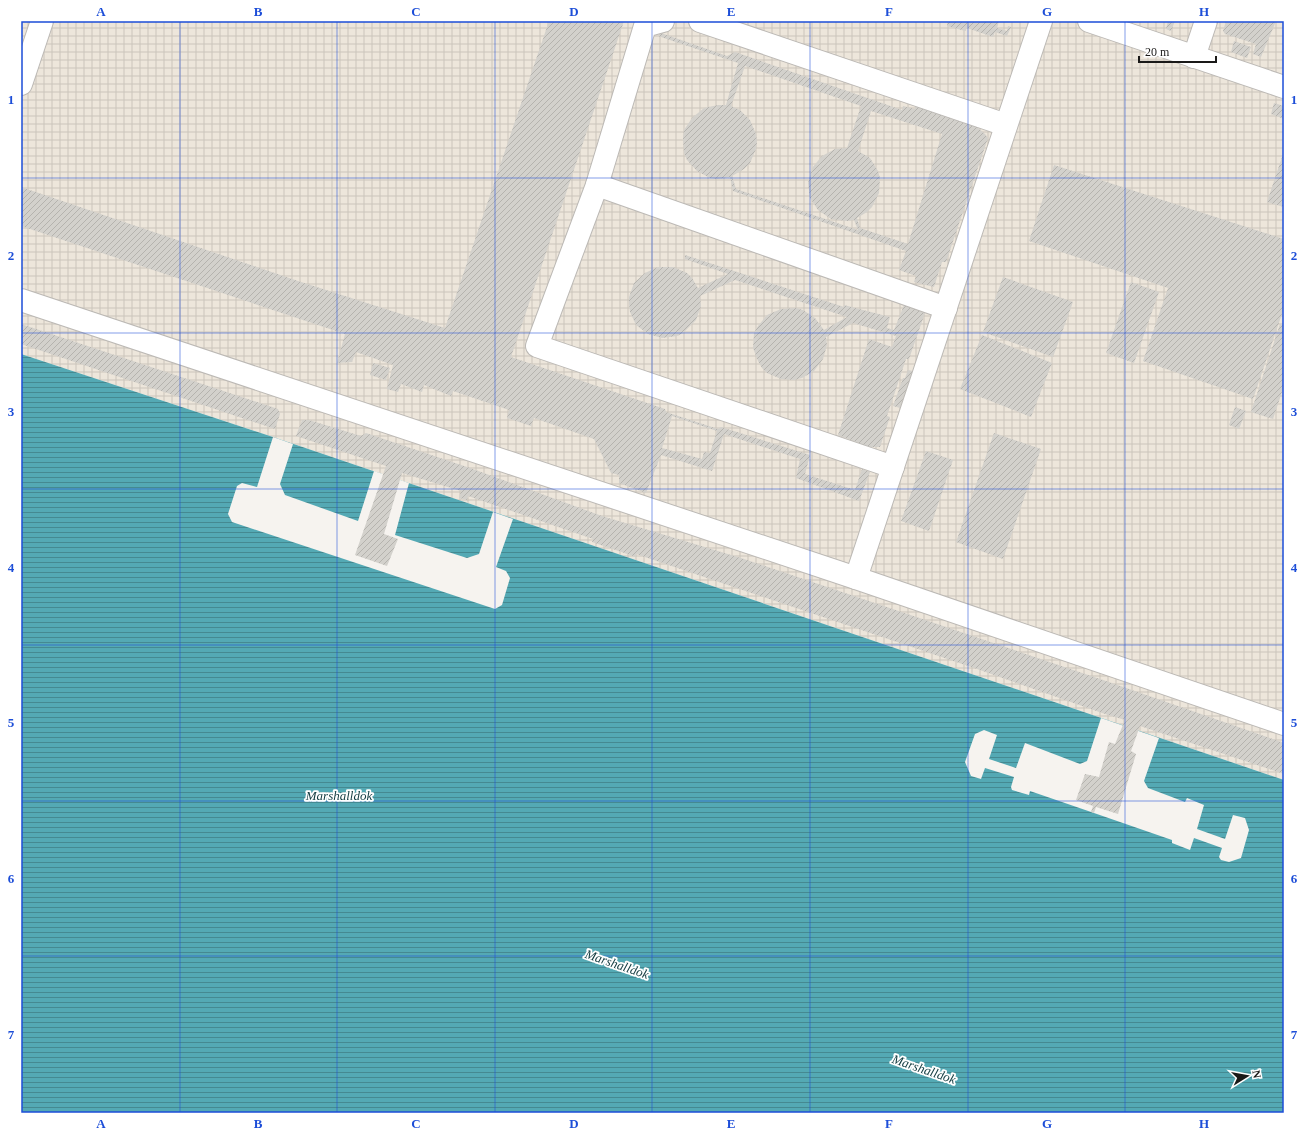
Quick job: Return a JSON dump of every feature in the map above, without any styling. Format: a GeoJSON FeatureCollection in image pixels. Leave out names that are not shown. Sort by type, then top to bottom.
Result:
{"type":"FeatureCollection","features":[{"type":"Feature","properties":{"kind":"lane"},"geometry":{"type":"LineString","coordinates":[[21,84],[42,21]]}},
{"type":"Feature","properties":{"kind":"lane"},"geometry":{"type":"LineString","coordinates":[[663,21],[645,26],[597,185],[537,346],[893,467]]}},
{"type":"Feature","properties":{"kind":"lane"},"geometry":{"type":"LineString","coordinates":[[700,21],[1006,125]]}},
{"type":"Feature","properties":{"kind":"lane"},"geometry":{"type":"LineString","coordinates":[[856,578],[1041,21]]}},
{"type":"Feature","properties":{"kind":"lane"},"geometry":{"type":"LineString","coordinates":[[1089,21],[1284,88]]}},
{"type":"Feature","properties":{"kind":"lane"},"geometry":{"type":"LineString","coordinates":[[1194,57],[1206,21]]}},
{"type":"Feature","properties":{"kind":"lane"},"geometry":{"type":"LineString","coordinates":[[597,185],[946,308]]}},
{"type":"Feature","properties":{"kind":"lane"},"geometry":{"type":"LineString","coordinates":[[21,300],[856,578],[1284,724]]}},
{"type":"Feature","properties":{"kind":"shaded area"},"geometry":{"type":"Polygon","coordinates":[[[21,21],[1284,21],[1284,780],[273,437],[21,354],[21,21]]]}},
{"type":"Feature","properties":{"kind":"water","name":"Marshalldok"},"geometry":{"type":"Polygon","coordinates":[[[21,354],[273,437],[1284,780],[1284,1113],[21,1113],[21,354]]]}},
{"type":"Feature","properties":{"kind":"pier"},"geometry":{"type":"Polygon","coordinates":[[[273,437],[293,444],[280,484],[285,495],[358,521],[374,471],[409,483],[395,535],[467,558],[479,554],[493,512],[513,519],[496,567],[506,571],[510,578],[502,605],[495,609],[232,522],[228,514],[237,486],[242,483],[257,487],[273,437]]]}},
{"type":"Feature","properties":{"kind":"pier"},"geometry":{"type":"Polygon","coordinates":[[[1101,718],[1159,738],[1144,781],[1148,788],[1185,802],[1187,798],[1204,805],[1197,829],[1225,839],[1233,815],[1245,818],[1249,830],[1241,858],[1229,862],[1221,860],[1219,857],[1222,848],[1194,838],[1190,850],[1172,843],[1172,840],[1030,791],[1029,795],[1012,790],[1011,787],[1014,777],[985,768],[981,779],[971,776],[965,762],[975,734],[984,730],[997,735],[989,759],[1016,768],[1025,743],[1080,764],[1087,761],[1101,718]]]}},
{"type":"Feature","properties":{"kind":"building"},"geometry":{"type":"Polygon","coordinates":[[[549,21],[624,21],[511,357],[665,409],[666,412],[718,429],[721,427],[810,455],[805,474],[855,490],[862,469],[870,472],[859,501],[796,478],[800,459],[724,434],[712,471],[661,455],[646,493],[619,483],[619,475],[611,473],[594,439],[534,418],[531,426],[507,418],[509,410],[453,391],[451,396],[424,385],[422,392],[401,384],[398,392],[387,389],[393,365],[356,352],[352,362],[337,363],[345,334],[21,226],[21,187],[298,281],[445,328],[549,21]],[[672,416],[662,448],[702,459],[704,452],[710,453],[717,431],[672,416]]]}},
{"type":"Feature","properties":{"kind":"building"},"geometry":{"type":"Polygon","coordinates":[[[948,21],[999,21],[997,28],[1007,31],[1008,26],[1011,27],[1007,36],[995,32],[993,37],[967,28],[965,31],[947,26],[948,21]]]}},
{"type":"Feature","properties":{"kind":"building"},"geometry":{"type":"Polygon","coordinates":[[[1168,21],[1175,21],[1171,31],[1166,29],[1168,21]]]}},
{"type":"Feature","properties":{"kind":"building"},"geometry":{"type":"Polygon","coordinates":[[[1226,21],[1276,21],[1261,57],[1253,54],[1256,44],[1225,34],[1223,31],[1226,21]]]}},
{"type":"Feature","properties":{"kind":"building"},"geometry":{"type":"Polygon","coordinates":[[[661,33],[727,56],[735,52],[902,110],[903,106],[915,109],[916,103],[977,127],[985,134],[988,138],[946,262],[942,262],[934,287],[914,282],[916,276],[899,270],[906,251],[733,191],[730,177],[717,179],[710,178],[697,171],[687,160],[684,153],[684,130],[692,118],[704,108],[726,105],[738,63],[658,36],[661,33]],[[745,66],[731,106],[740,110],[750,120],[756,134],[757,142],[756,149],[750,163],[744,169],[732,176],[736,189],[858,230],[854,220],[847,221],[831,219],[818,210],[810,198],[808,183],[812,168],[822,156],[835,149],[847,148],[861,106],[745,66]],[[871,111],[858,151],[870,158],[878,171],[880,178],[879,193],[872,207],[857,218],[860,228],[908,244],[942,134],[871,111]]]}},
{"type":"Feature","properties":{"kind":"building"},"geometry":{"type":"Polygon","coordinates":[[[1234,41],[1251,47],[1247,58],[1231,52],[1234,41]]]}},
{"type":"Feature","properties":{"kind":"building"},"geometry":{"type":"Polygon","coordinates":[[[1274,103],[1284,106],[1284,119],[1271,114],[1274,103]]]}},
{"type":"Feature","properties":{"kind":"building"},"geometry":{"type":"Polygon","coordinates":[[[1282,157],[1284,157],[1284,207],[1267,202],[1282,157]]]}},
{"type":"Feature","properties":{"kind":"building"},"geometry":{"type":"Polygon","coordinates":[[[1054,165],[1284,239],[1284,308],[1253,399],[1143,361],[1168,288],[1029,241],[1054,165]]]}},
{"type":"Feature","properties":{"kind":"building"},"geometry":{"type":"Polygon","coordinates":[[[685,255],[844,307],[844,305],[890,317],[887,328],[894,330],[904,305],[925,313],[909,359],[906,359],[887,416],[890,417],[880,447],[869,447],[838,435],[869,339],[892,347],[896,336],[853,323],[826,337],[827,345],[823,359],[814,371],[802,378],[794,380],[781,379],[767,373],[762,368],[753,348],[754,333],[767,315],[781,309],[796,308],[803,310],[815,318],[824,330],[847,317],[735,280],[700,296],[701,306],[696,320],[683,333],[677,336],[662,338],[648,334],[636,325],[630,312],[629,304],[629,297],[634,283],[645,273],[658,267],[673,267],[687,273],[698,288],[728,274],[685,259],[685,255]]]}},
{"type":"Feature","properties":{"kind":"building"},"geometry":{"type":"Polygon","coordinates":[[[1003,277],[1073,302],[1053,357],[983,332],[1003,277]]]}},
{"type":"Feature","properties":{"kind":"building"},"geometry":{"type":"Polygon","coordinates":[[[1131,282],[1159,292],[1134,363],[1106,353],[1131,282]]]}},
{"type":"Feature","properties":{"kind":"building"},"geometry":{"type":"Polygon","coordinates":[[[21,324],[278,409],[280,414],[275,429],[21,344],[21,324]]]}},
{"type":"Feature","properties":{"kind":"building"},"geometry":{"type":"Polygon","coordinates":[[[1280,324],[1284,326],[1284,386],[1273,419],[1251,412],[1280,324]]]}},
{"type":"Feature","properties":{"kind":"building"},"geometry":{"type":"Polygon","coordinates":[[[982,335],[1052,363],[1031,417],[960,389],[982,335]]]}},
{"type":"Feature","properties":{"kind":"building"},"geometry":{"type":"Polygon","coordinates":[[[373,363],[390,368],[386,380],[370,375],[373,363]]]}},
{"type":"Feature","properties":{"kind":"building"},"geometry":{"type":"Polygon","coordinates":[[[908,370],[913,371],[900,408],[893,406],[903,378],[905,378],[908,370]]]}},
{"type":"Feature","properties":{"kind":"building"},"geometry":{"type":"Polygon","coordinates":[[[1235,407],[1246,411],[1239,429],[1229,425],[1235,407]]]}},
{"type":"Feature","properties":{"kind":"building"},"geometry":{"type":"Polygon","coordinates":[[[302,420],[309,420],[361,436],[366,433],[470,468],[602,516],[741,558],[1106,681],[1284,743],[1284,774],[1140,726],[1131,751],[1136,754],[1118,814],[1096,807],[1094,813],[1091,812],[1093,806],[1076,800],[1085,774],[1099,777],[1109,742],[1115,744],[1125,720],[636,554],[636,557],[592,542],[593,539],[468,496],[467,500],[459,498],[461,491],[402,473],[384,534],[398,539],[387,566],[355,555],[386,466],[296,436],[302,420]]]}},
{"type":"Feature","properties":{"kind":"building"},"geometry":{"type":"Polygon","coordinates":[[[994,433],[1041,449],[1003,559],[956,542],[994,433]]]}},
{"type":"Feature","properties":{"kind":"building"},"geometry":{"type":"Polygon","coordinates":[[[926,451],[953,460],[929,531],[901,521],[926,451]]]}}]}
